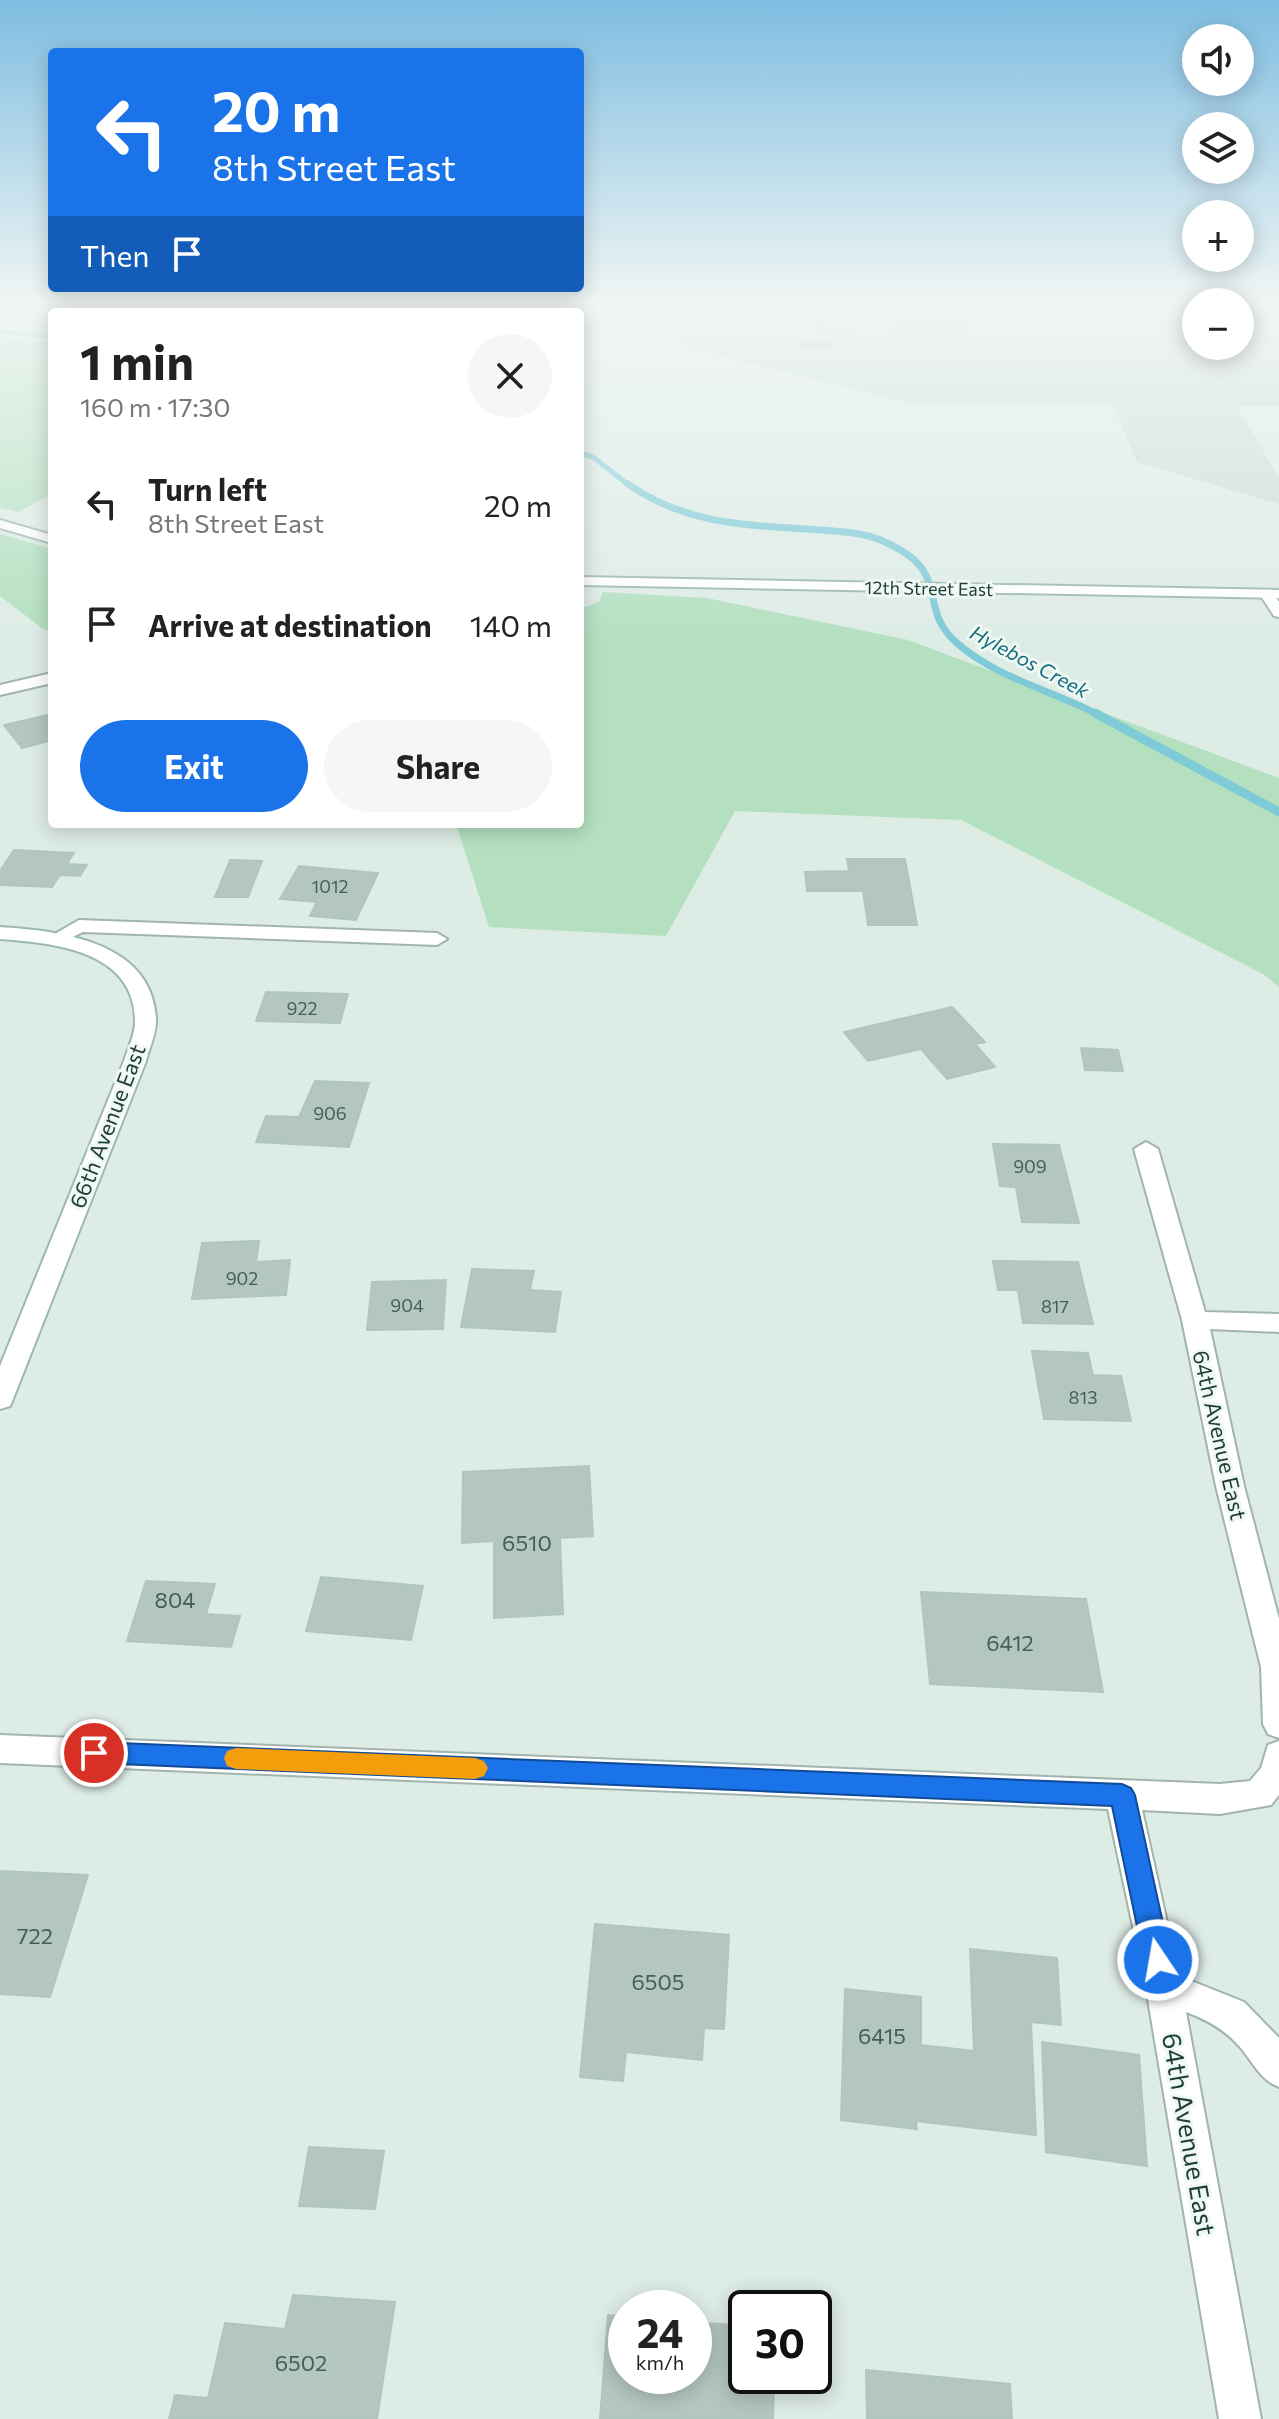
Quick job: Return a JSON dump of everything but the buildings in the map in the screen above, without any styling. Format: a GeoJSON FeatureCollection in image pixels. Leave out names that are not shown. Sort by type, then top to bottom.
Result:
{"type":"FeatureCollection","features":[{"type":"Feature","properties":{"kind":"street"},"geometry":{"type":"LineString","coordinates":[[0,524],[48,538]]}},
{"type":"Feature","properties":{"kind":"street","name":"12th Street East"},"geometry":{"type":"LineString","coordinates":[[584,581],[1272,594]]}},
{"type":"Feature","properties":{"kind":"street"},"geometry":{"type":"LineString","coordinates":[[1272,594],[1279,613]]}},
{"type":"Feature","properties":{"kind":"street"},"geometry":{"type":"LineString","coordinates":[[0,690],[48,679]]}},
{"type":"Feature","properties":{"kind":"street"},"geometry":{"type":"LineString","coordinates":[[0,933],[58,938],[79,926],[437,939]]}},
{"type":"Feature","properties":{"kind":"street","name":"66th Avenue East"},"geometry":{"type":"LineString","coordinates":[[0,1399],[135,1061],[146,1022],[144,1000],[123,967],[96,951],[58,938]]}},
{"type":"Feature","properties":{"kind":"street","name":"64th Avenue East"},"geometry":{"type":"LineString","coordinates":[[1146,1149],[1195,1320],[1230,1486],[1276,1667],[1279,1724]]}},
{"type":"Feature","properties":{"kind":"street"},"geometry":{"type":"LineString","coordinates":[[1195,1320],[1279,1323]]}},
{"type":"Feature","properties":{"kind":"street"},"geometry":{"type":"LineString","coordinates":[[0,1749],[1220,1799],[1259,1795],[1277,1773],[1279,1755]]}},
{"type":"Feature","properties":{"kind":"street","name":"64th Avenue East"},"geometry":{"type":"LineString","coordinates":[[1122,1795],[1164,1988],[1240,2419]]}},
{"type":"Feature","properties":{"kind":"street"},"geometry":{"type":"LineString","coordinates":[[1164,1988],[1223,2007],[1251,2028],[1279,2069]]}},
{"type":"Feature","properties":{"kind":"shaded area"},"geometry":{"type":"Polygon","coordinates":[[[1118,418],[1244,418],[1279,478],[1279,504],[1137,462],[1118,418]]]}},
{"type":"Feature","properties":{"kind":"green space"},"geometry":{"type":"Polygon","coordinates":[[[0,418],[48,418],[48,496],[18,512],[0,508],[0,418]]]}},
{"type":"Feature","properties":{"kind":"green space"},"geometry":{"type":"Polygon","coordinates":[[[0,534],[48,548],[48,630],[0,596],[0,534]]]}},
{"type":"Feature","properties":{"kind":"green space"},"geometry":{"type":"Polygon","coordinates":[[[603,592],[707,598],[908,640],[1279,778],[1279,987],[1263,974],[961,820],[735,811],[666,936],[489,927],[457,828],[584,828],[584,608],[599,602],[603,592]]]}},
{"type":"Feature","properties":{"kind":"waterway","name":"Hylebos Creek"},"geometry":{"type":"LineString","coordinates":[[584,454],[593,457],[630,486]]}},
{"type":"Feature","properties":{"kind":"waterway","name":"Hylebos Creek"},"geometry":{"type":"LineString","coordinates":[[628,484],[670,507],[714,520],[847,532],[885,542],[920,566],[927,578],[938,616],[945,630],[958,644],[990,666],[1099,715]]}},
{"type":"Feature","properties":{"kind":"waterway","name":"Hylebos Creek"},"geometry":{"type":"LineString","coordinates":[[1095,713],[1279,812]]}},
{"type":"Feature","properties":{"kind":"slow traffic"},"geometry":{"type":"LineString","coordinates":[[236,1758],[475,1768]]}},
{"type":"Feature","properties":{"kind":"route"},"geometry":{"type":"LineString","coordinates":[[94,1753],[1122,1795],[1158,1960]]}}]}
